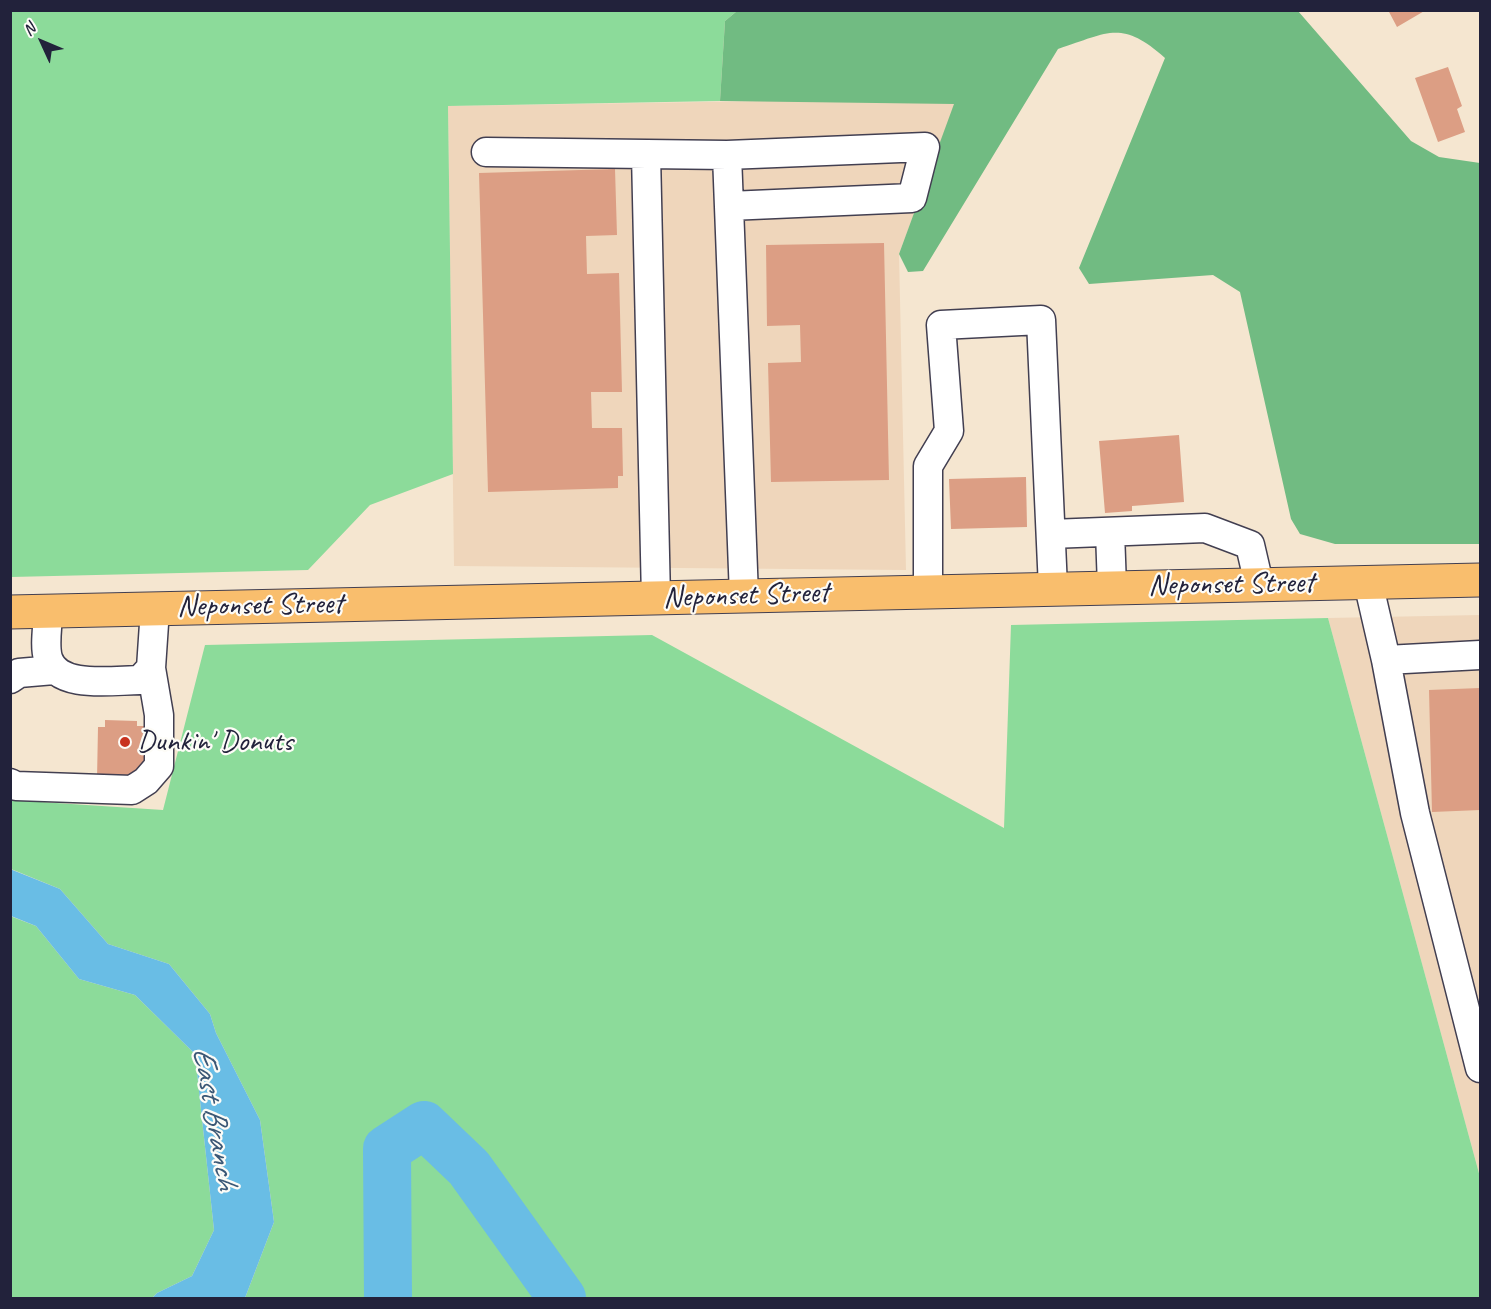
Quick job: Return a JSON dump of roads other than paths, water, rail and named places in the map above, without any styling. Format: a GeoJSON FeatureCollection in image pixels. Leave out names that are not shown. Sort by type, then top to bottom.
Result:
{"type":"FeatureCollection","features":[{"type":"Feature","properties":{"kind":"main road","name":"Neponset Street"},"geometry":{"type":"LineString","coordinates":[[10,612],[1480,580]]}},
{"type":"Feature","properties":{"kind":"lane"},"geometry":{"type":"LineString","coordinates":[[486,152],[727,155],[925,147],[912,198],[729,206]]}},
{"type":"Feature","properties":{"kind":"lane"},"geometry":{"type":"LineString","coordinates":[[646,154],[656,599]]}},
{"type":"Feature","properties":{"kind":"lane"},"geometry":{"type":"LineString","coordinates":[[727,155],[744,596]]}},
{"type":"Feature","properties":{"kind":"lane"},"geometry":{"type":"LineString","coordinates":[[928,591],[928,466],[949,431],[941,325],[1041,320],[1053,588]]}},
{"type":"Feature","properties":{"kind":"lane"},"geometry":{"type":"LineString","coordinates":[[1051,534],[1205,528],[1250,546],[1259,584]]}},
{"type":"Feature","properties":{"kind":"lane"},"geometry":{"type":"LineString","coordinates":[[1110,531],[1112,587]]}},
{"type":"Feature","properties":{"kind":"lane"},"geometry":{"type":"LineString","coordinates":[[1368,582],[1386,660],[1415,813],[1480,1068]]}},
{"type":"Feature","properties":{"kind":"lane"},"geometry":{"type":"LineString","coordinates":[[10,783],[16,786],[132,790],[146,781],[159,766],[159,715],[151,668],[155,609]]}},
{"type":"Feature","properties":{"kind":"lane"},"geometry":{"type":"LineString","coordinates":[[48,612],[47,656],[54,670],[69,680],[140,680],[151,668]]}},
{"type":"Feature","properties":{"kind":"lane"},"geometry":{"type":"LineString","coordinates":[[1386,660],[1480,655]]}},
{"type":"Feature","properties":{"kind":"lane"},"geometry":{"type":"LineString","coordinates":[[10,679],[19,673],[54,670]]}},
{"type":"Feature","properties":{"kind":"water"},"geometry":{"type":"Polygon","coordinates":[[[10,869],[60,889],[108,944],[169,964],[210,1014],[216,1033],[260,1120],[274,1222],[245,1298],[152,1298],[157,1293],[192,1276],[214,1230],[195,1054],[135,995],[79,979],[36,926],[11,916],[10,869]]]}},
{"type":"Feature","properties":{"kind":"waterway","name":"East Branch"},"geometry":{"type":"LineString","coordinates":[[388,1298],[387,1149],[424,1125],[469,1168],[562,1298]]}},
{"type":"Feature","properties":{"kind":"place","name":"Dunkin' Donuts"},"geometry":{"type":"Point","coordinates":[125,742]}}]}
